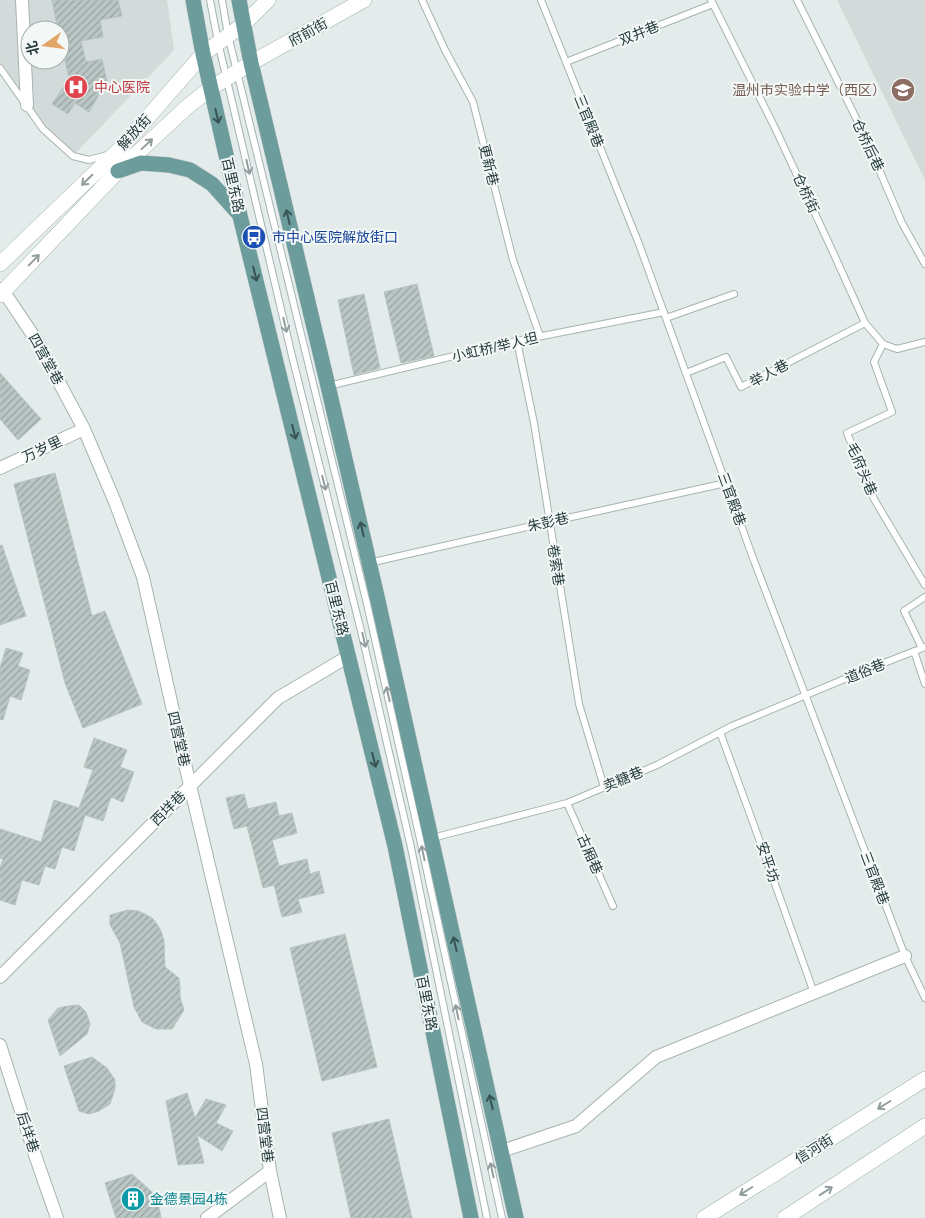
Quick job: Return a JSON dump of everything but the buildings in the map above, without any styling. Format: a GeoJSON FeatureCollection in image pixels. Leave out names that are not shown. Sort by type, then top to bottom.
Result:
{"type":"FeatureCollection","features":[{"type":"Feature","properties":{"kind":"main road","name":"百里东路"},"geometry":{"type":"LineString","coordinates":[[193,0],[203,54],[240,216],[396,846],[471,1218]]}},
{"type":"Feature","properties":{"kind":"main road"},"geometry":{"type":"LineString","coordinates":[[240,0],[251,63],[369,563],[516,1218]]}},
{"type":"Feature","properties":{"kind":"main road","name":"解放街"},"geometry":{"type":"LineString","coordinates":[[0,264],[116,153],[203,54],[244,24],[268,0]]}},
{"type":"Feature","properties":{"kind":"main road","name":"府前街"},"geometry":{"type":"LineString","coordinates":[[251,63],[364,0]]}},
{"type":"Feature","properties":{"kind":"main road","name":"解放街"},"geometry":{"type":"LineString","coordinates":[[1,292],[118,171],[187,107],[211,88],[251,63]]}},
{"type":"Feature","properties":{"kind":"main road"},"geometry":{"type":"LineString","coordinates":[[118,171],[141,163],[169,165],[190,170],[212,184],[240,216]]}},
{"type":"Feature","properties":{"kind":"main road","name":"信河街"},"geometry":{"type":"LineString","coordinates":[[704,1218],[925,1079]]}},
{"type":"Feature","properties":{"kind":"main road"},"geometry":{"type":"LineString","coordinates":[[785,1218],[925,1126]]}},
{"type":"Feature","properties":{"kind":"street"},"geometry":{"type":"LineString","coordinates":[[22,0],[27,105]]}},
{"type":"Feature","properties":{"kind":"street","name":"四营堂巷"},"geometry":{"type":"LineString","coordinates":[[1,292],[37,341],[84,429],[115,502],[142,577],[256,1064],[270,1171],[280,1218]]}},
{"type":"Feature","properties":{"kind":"street","name":"万岁里"},"geometry":{"type":"LineString","coordinates":[[0,468],[84,429]]}},
{"type":"Feature","properties":{"kind":"street","name":"西垟巷"},"geometry":{"type":"LineString","coordinates":[[0,977],[278,698],[349,656]]}},
{"type":"Feature","properties":{"kind":"street"},"geometry":{"type":"LineString","coordinates":[[502,1151],[576,1126],[656,1057],[904,956]]}},
{"type":"Feature","properties":{"kind":"street","name":"后垟巷"},"geometry":{"type":"LineString","coordinates":[[0,1045],[57,1218]]}},
{"type":"Feature","properties":{"kind":"street"},"geometry":{"type":"LineString","coordinates":[[207,1218],[270,1171]]}},
{"type":"Feature","properties":{"kind":"lane"},"geometry":{"type":"LineString","coordinates":[[210,0],[223,38],[367,604],[502,1218]]}},
{"type":"Feature","properties":{"kind":"lane"},"geometry":{"type":"LineString","coordinates":[[222,0],[223,38],[292,356],[361,631],[410,843],[487,1218]]}},
{"type":"Feature","properties":{"kind":"lane","name":"更新巷"},"geometry":{"type":"LineString","coordinates":[[422,0],[445,50],[473,102],[513,260],[540,336]]}},
{"type":"Feature","properties":{"kind":"lane","name":"三官殿巷"},"geometry":{"type":"LineString","coordinates":[[541,0],[639,244],[726,483],[904,956],[925,998]]}},
{"type":"Feature","properties":{"kind":"lane","name":"仓桥后巷"},"geometry":{"type":"LineString","coordinates":[[797,0],[863,132],[902,223],[925,264]]}},
{"type":"Feature","properties":{"kind":"lane","name":"双井巷"},"geometry":{"type":"LineString","coordinates":[[566,62],[712,2]]}},
{"type":"Feature","properties":{"kind":"lane","name":"仓桥街"},"geometry":{"type":"LineString","coordinates":[[712,2],[779,136],[864,323],[883,344]]}},
{"type":"Feature","properties":{"kind":"lane"},"geometry":{"type":"LineString","coordinates":[[0,68],[43,129],[73,156],[89,160],[116,153]]}},
{"type":"Feature","properties":{"kind":"lane","name":"小虹桥/举人坦"},"geometry":{"type":"LineString","coordinates":[[328,386],[540,336],[665,315],[734,294]]}},
{"type":"Feature","properties":{"kind":"lane","name":"举人巷"},"geometry":{"type":"LineString","coordinates":[[686,373],[726,357],[740,388],[864,323]]}},
{"type":"Feature","properties":{"kind":"lane","name":"卷索巷"},"geometry":{"type":"LineString","coordinates":[[517,341],[534,423],[579,704],[604,787]]}},
{"type":"Feature","properties":{"kind":"lane"},"geometry":{"type":"LineString","coordinates":[[883,344],[897,349],[925,342]]}},
{"type":"Feature","properties":{"kind":"lane","name":"毛府头巷"},"geometry":{"type":"LineString","coordinates":[[883,344],[874,362],[892,412],[847,433],[874,499],[925,585]]}},
{"type":"Feature","properties":{"kind":"lane","name":"朱彭巷"},"geometry":{"type":"LineString","coordinates":[[369,563],[726,483]]}},
{"type":"Feature","properties":{"kind":"lane"},"geometry":{"type":"LineString","coordinates":[[924,648],[904,611],[925,597]]}},
{"type":"Feature","properties":{"kind":"lane","name":"道俗巷"},"geometry":{"type":"LineString","coordinates":[[805,695],[924,648]]}},
{"type":"Feature","properties":{"kind":"lane"},"geometry":{"type":"LineString","coordinates":[[914,651],[925,684]]}},
{"type":"Feature","properties":{"kind":"lane","name":"卖糖巷"},"geometry":{"type":"LineString","coordinates":[[432,838],[567,803],[657,765],[732,726],[805,695]]}},
{"type":"Feature","properties":{"kind":"lane","name":"安平坊"},"geometry":{"type":"LineString","coordinates":[[720,732],[814,993]]}},
{"type":"Feature","properties":{"kind":"lane","name":"古厢巷"},"geometry":{"type":"LineString","coordinates":[[567,803],[613,906]]}},
{"type":"Feature","properties":{"kind":"shaded area","name":"中心医院"},"geometry":{"type":"Polygon","coordinates":[[[0,0],[167,0],[174,50],[73,156],[43,129],[0,68],[0,0]]]}},
{"type":"Feature","properties":{"kind":"shaded area","name":"温州市实验中学（西区）"},"geometry":{"type":"Polygon","coordinates":[[[837,0],[925,0],[925,180],[837,0]]]}},
{"type":"Feature","properties":{"kind":"place","name":"中心医院"},"geometry":{"type":"Point","coordinates":[76,87]}},
{"type":"Feature","properties":{"kind":"place","name":"温州市实验中学（西区）"},"geometry":{"type":"Point","coordinates":[903,90]}},
{"type":"Feature","properties":{"kind":"place","name":"市中心医院解放街口"},"geometry":{"type":"Point","coordinates":[254,237]}},
{"type":"Feature","properties":{"kind":"place","name":"金德景园4栋"},"geometry":{"type":"Point","coordinates":[133,1199]}}]}
